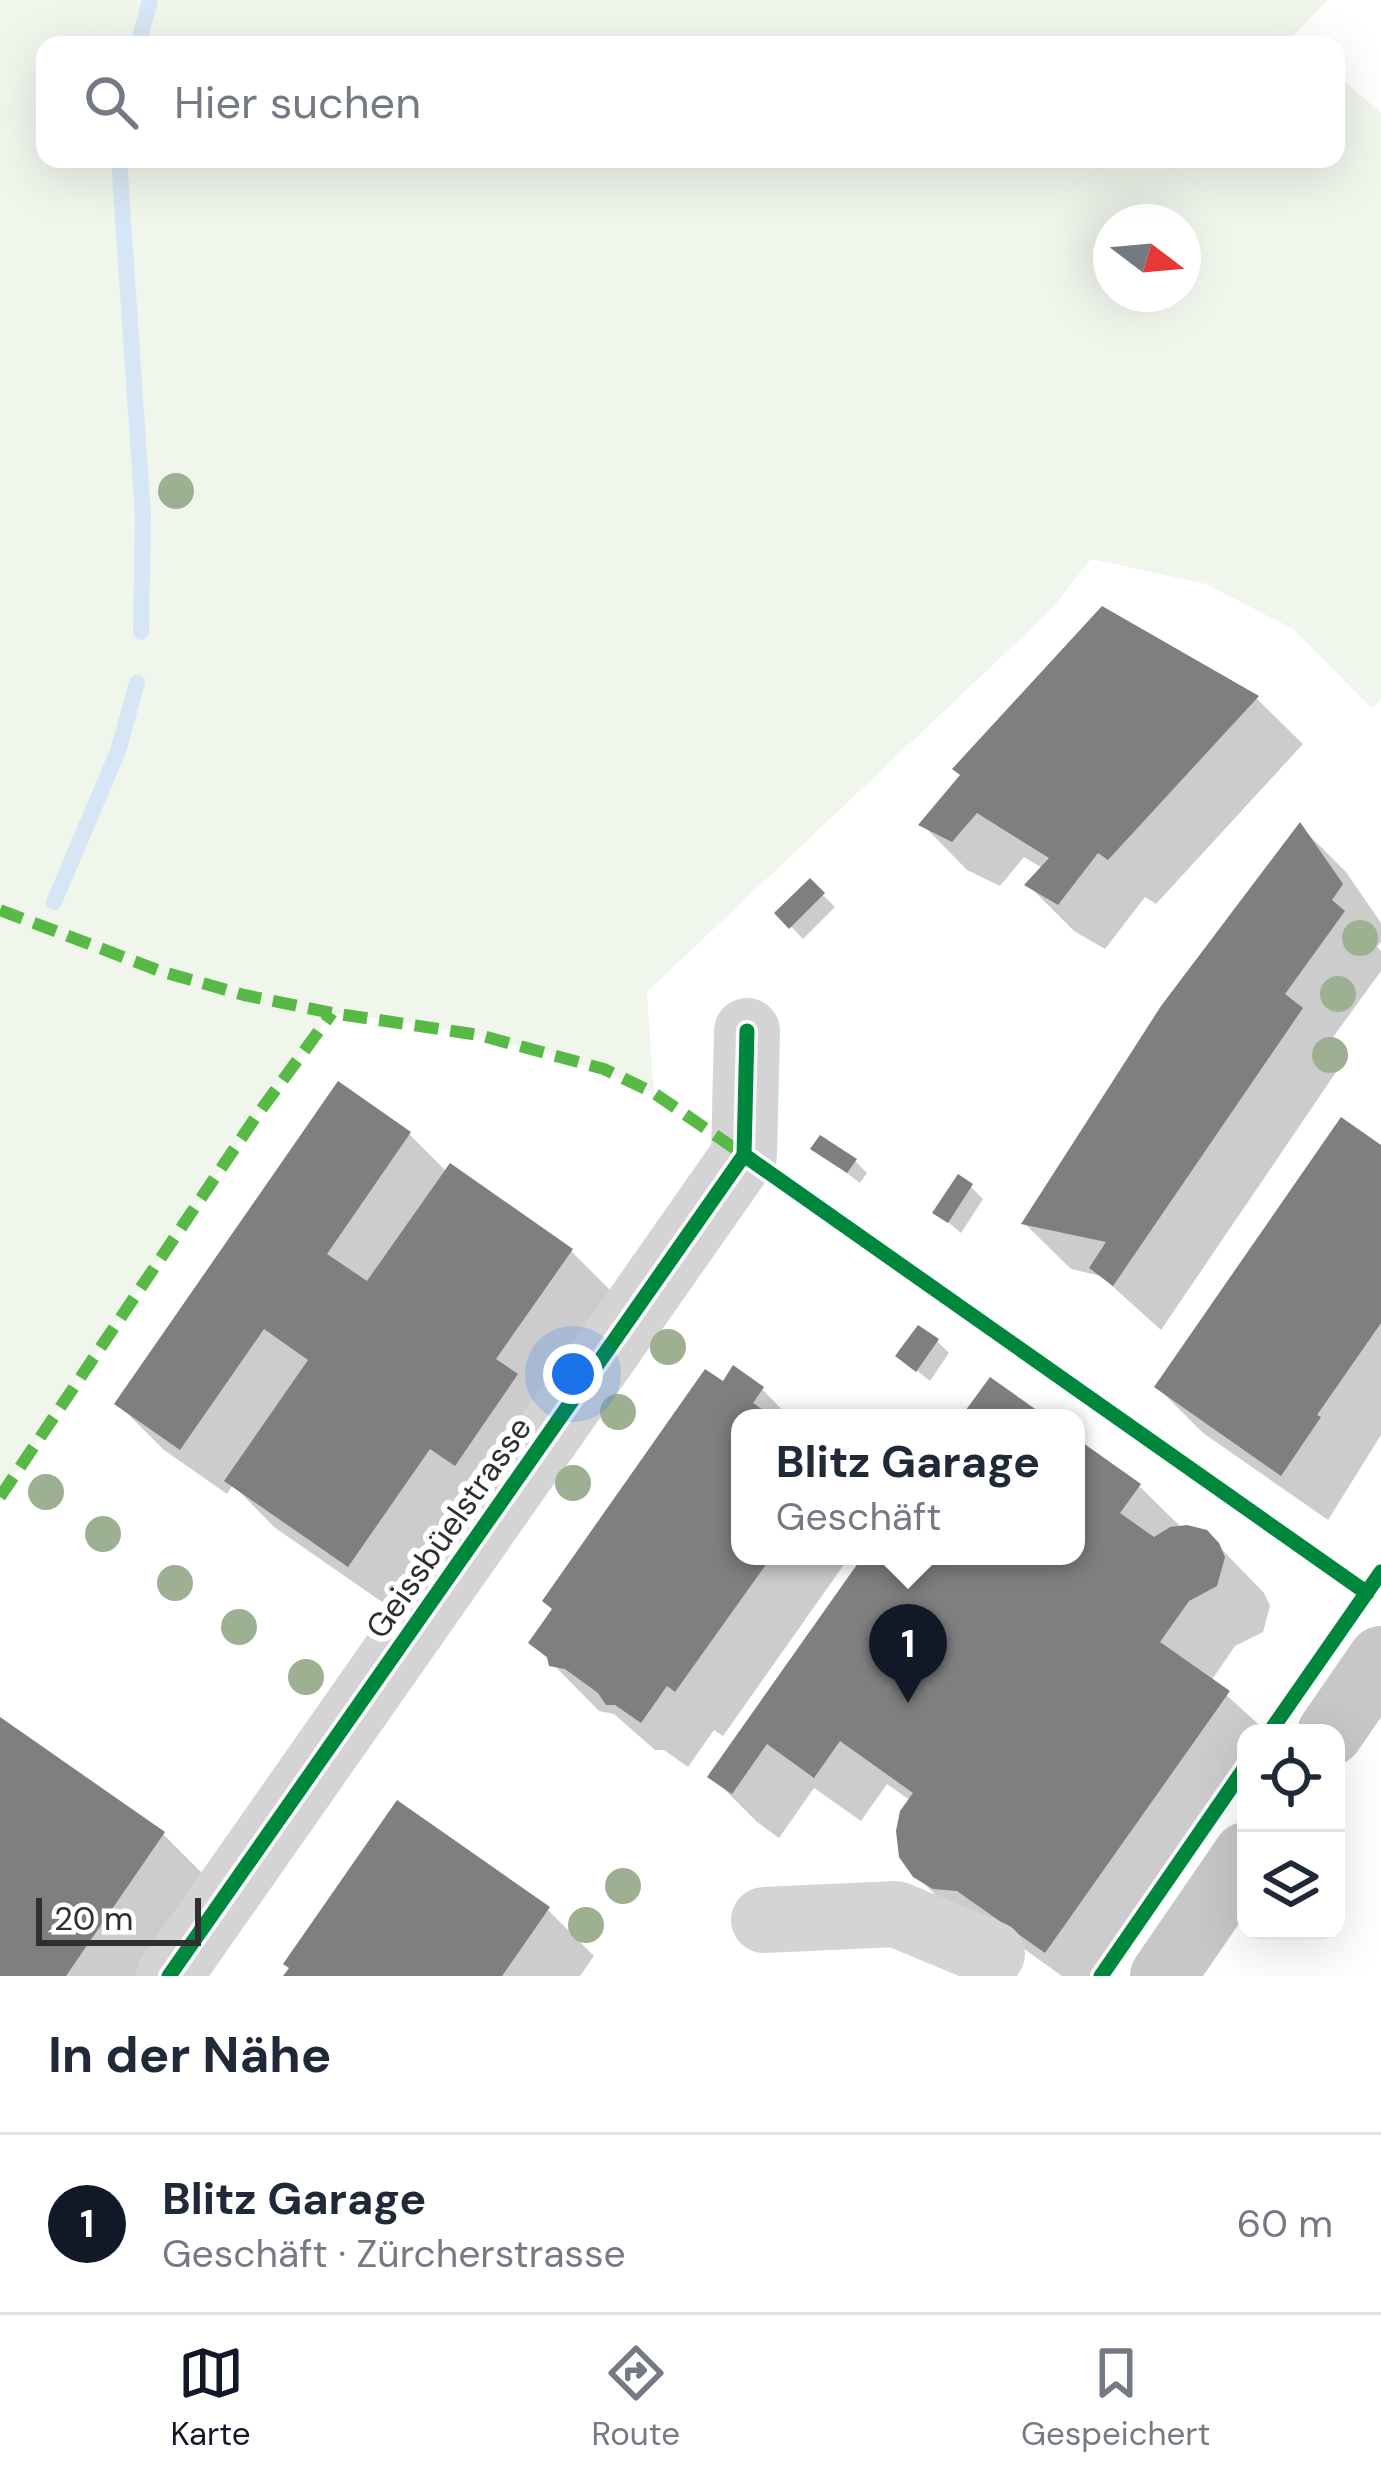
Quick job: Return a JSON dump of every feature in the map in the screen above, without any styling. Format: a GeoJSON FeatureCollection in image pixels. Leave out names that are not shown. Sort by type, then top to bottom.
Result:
{"type":"FeatureCollection","features":[{"type":"Feature","properties":{"kind":"main road"},"geometry":{"type":"LineString","coordinates":[[1336,1724],[1381,1659]]}},
{"type":"Feature","properties":{"kind":"main road"},"geometry":{"type":"LineString","coordinates":[[1163,1976],[1237,1869]]}},
{"type":"Feature","properties":{"kind":"street","name":"Geissbüelstrasse"},"geometry":{"type":"LineString","coordinates":[[169,1976],[744,1155],[747,1030]]}},
{"type":"Feature","properties":{"kind":"street"},"geometry":{"type":"LineString","coordinates":[[764,1920],[896,1914],[992,1954]]}},
{"type":"Feature","properties":{"kind":"shaded area"},"geometry":{"type":"Polygon","coordinates":[[[0,0],[1328,0],[1293,36],[36,36],[36,168],[1345,168],[1345,82],[1381,113],[1381,699],[1372,709],[1293,629],[1206,584],[1091,559],[1051,610],[647,992],[654,1093],[537,1050],[415,1024],[332,1013],[255,1118],[0,1497],[0,0]]]}},
{"type":"Feature","properties":{"kind":"building"},"geometry":{"type":"Polygon","coordinates":[[[1102,606],[1259,696],[1108,860],[1098,853],[1058,905],[1024,885],[1049,858],[977,813],[952,842],[918,825],[960,775],[952,769],[1102,606]]]}},
{"type":"Feature","properties":{"kind":"building"},"geometry":{"type":"Polygon","coordinates":[[[1300,822],[1343,884],[1332,900],[1345,911],[1285,994],[1303,1008],[1113,1286],[1089,1268],[1106,1242],[1021,1224],[1161,1006],[1300,822]]]}},
{"type":"Feature","properties":{"kind":"building"},"geometry":{"type":"Polygon","coordinates":[[[810,878],[825,893],[789,929],[774,913],[810,878]]]}},
{"type":"Feature","properties":{"kind":"building"},"geometry":{"type":"Polygon","coordinates":[[[338,1081],[411,1132],[327,1254],[367,1281],[450,1163],[573,1249],[496,1359],[518,1374],[455,1466],[430,1449],[348,1567],[224,1481],[308,1360],[264,1329],[180,1450],[114,1404],[338,1081]]]}},
{"type":"Feature","properties":{"kind":"building"},"geometry":{"type":"Polygon","coordinates":[[[1341,1117],[1381,1145],[1381,1323],[1281,1476],[1154,1387],[1341,1117]]]}},
{"type":"Feature","properties":{"kind":"building"},"geometry":{"type":"Polygon","coordinates":[[[820,1135],[857,1159],[847,1173],[810,1149],[820,1135]]]}},
{"type":"Feature","properties":{"kind":"building"},"geometry":{"type":"Polygon","coordinates":[[[958,1174],[973,1184],[948,1223],[932,1213],[958,1174]]]}},
{"type":"Feature","properties":{"kind":"building"},"geometry":{"type":"Polygon","coordinates":[[[918,1325],[939,1339],[916,1372],[895,1356],[918,1325]]]}},
{"type":"Feature","properties":{"kind":"building"},"geometry":{"type":"Polygon","coordinates":[[[733,1365],[764,1387],[753,1403],[761,1409],[731,1409],[731,1565],[766,1565],[675,1692],[667,1686],[641,1723],[615,1705],[606,1705],[598,1693],[565,1669],[549,1666],[547,1657],[528,1643],[552,1609],[542,1601],[705,1369],[723,1381],[733,1365]]]}},
{"type":"Feature","properties":{"kind":"building"},"geometry":{"type":"Polygon","coordinates":[[[990,1377],[1035,1409],[967,1409],[990,1377]]]}},
{"type":"Feature","properties":{"kind":"building"},"geometry":{"type":"Polygon","coordinates":[[[1085,1444],[1141,1484],[1120,1513],[1154,1537],[1170,1527],[1187,1525],[1207,1530],[1219,1543],[1225,1557],[1217,1586],[1189,1601],[1160,1642],[1230,1691],[1045,1953],[957,1891],[933,1889],[913,1877],[899,1857],[896,1831],[900,1811],[913,1793],[840,1741],[814,1778],[767,1744],[732,1794],[707,1777],[857,1565],[1085,1565],[1085,1444]]]}},
{"type":"Feature","properties":{"kind":"building"},"geometry":{"type":"Polygon","coordinates":[[[0,1717],[165,1832],[66,1976],[0,1976],[0,1717]]]}},
{"type":"Feature","properties":{"kind":"building"},"geometry":{"type":"Polygon","coordinates":[[[397,1800],[550,1907],[502,1976],[283,1976],[289,1968],[283,1964],[397,1800]]]}},
{"type":"Feature","properties":{"kind":"waterway"},"geometry":{"type":"LineString","coordinates":[[140,36],[150,0]]}},
{"type":"Feature","properties":{"kind":"waterway"},"geometry":{"type":"LineString","coordinates":[[120,168],[143,516],[141,632]]}},
{"type":"Feature","properties":{"kind":"waterway"},"geometry":{"type":"LineString","coordinates":[[54,902],[118,751],[137,683]]}},
{"type":"Feature","properties":{"kind":"marked path"},"geometry":{"type":"LineString","coordinates":[[0,910],[160,971],[244,995],[479,1035],[604,1069],[654,1093],[750,1159]]}},
{"type":"Feature","properties":{"kind":"marked path"},"geometry":{"type":"LineString","coordinates":[[0,1497],[255,1118],[332,1013]]}},
{"type":"Feature","properties":{"kind":"cycle path"},"geometry":{"type":"LineString","coordinates":[[169,1976],[744,1155],[747,1031]]}},
{"type":"Feature","properties":{"kind":"cycle path"},"geometry":{"type":"LineString","coordinates":[[744,1155],[1367,1593]]}},
{"type":"Feature","properties":{"kind":"cycle path"},"geometry":{"type":"LineString","coordinates":[[1275,1724],[1381,1572]]}},
{"type":"Feature","properties":{"kind":"cycle path"},"geometry":{"type":"LineString","coordinates":[[1101,1976],[1237,1779]]}},
{"type":"Feature","properties":{"kind":"place","name":"Blitz Garage"},"geometry":{"type":"Point","coordinates":[908,1703]}}]}
